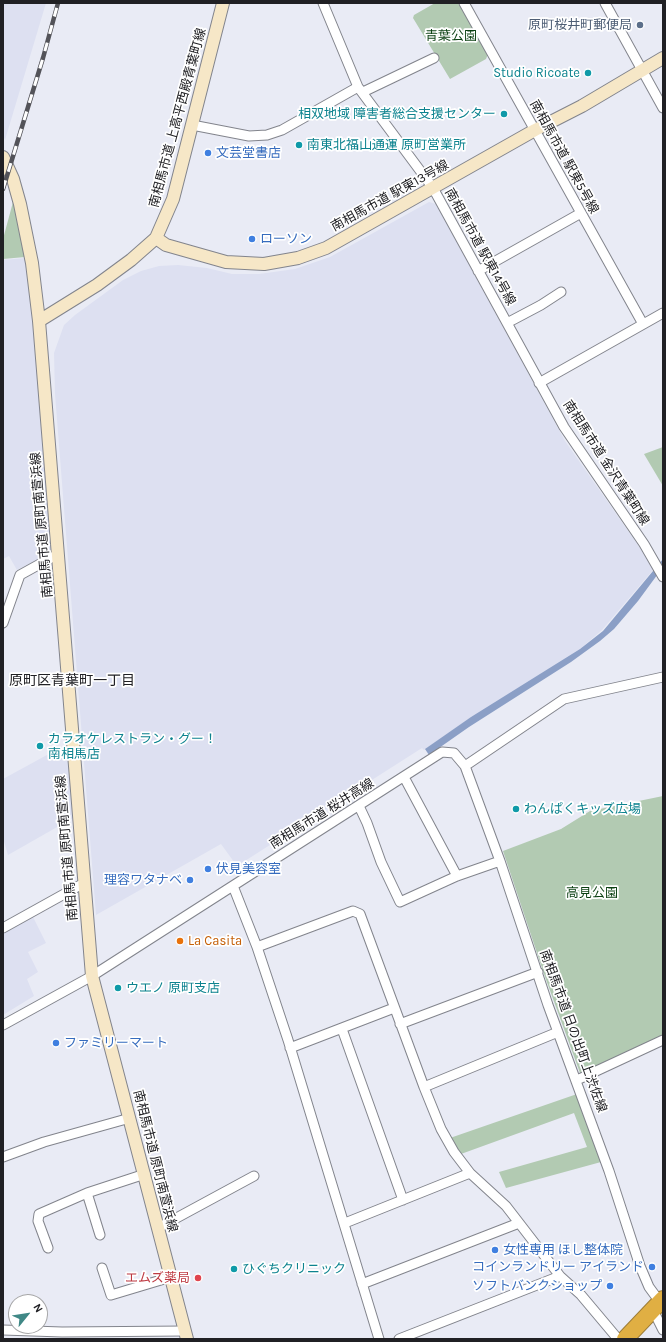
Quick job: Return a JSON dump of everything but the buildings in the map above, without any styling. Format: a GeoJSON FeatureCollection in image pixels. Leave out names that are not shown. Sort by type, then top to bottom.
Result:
{"type":"FeatureCollection","features":[{"type":"Feature","properties":{"kind":"highway"},"geometry":{"type":"LineString","coordinates":[[625,1339],[658,1304]]}},
{"type":"Feature","properties":{"kind":"street","name":"南相馬市道 上高平西殿青葉町線"},"geometry":{"type":"LineString","coordinates":[[39,322],[97,285],[131,260],[156,238],[173,199],[223,3]]}},
{"type":"Feature","properties":{"kind":"street","name":"南相馬市道 駅東14号線"},"geometry":{"type":"LineString","coordinates":[[324,3],[360,89],[433,188],[539,383]]}},
{"type":"Feature","properties":{"kind":"street","name":"南相馬市道 駅東5号線"},"geometry":{"type":"LineString","coordinates":[[464,3],[643,324]]}},
{"type":"Feature","properties":{"kind":"street"},"geometry":{"type":"LineString","coordinates":[[606,3],[663,108]]}},
{"type":"Feature","properties":{"kind":"street"},"geometry":{"type":"LineString","coordinates":[[192,125],[249,136],[267,135],[282,130],[360,89],[434,58]]}},
{"type":"Feature","properties":{"kind":"street","name":"南相馬市道 駅東13号線"},"geometry":{"type":"LineString","coordinates":[[156,238],[166,245],[226,262],[243,264],[286,261],[298,258],[326,248],[535,130],[582,106],[663,58]]}},
{"type":"Feature","properties":{"kind":"street","name":"南相馬市道 原町南萱浜線"},"geometry":{"type":"LineString","coordinates":[[3,157],[13,179],[20,204],[32,264],[39,322],[92,976],[186,1335]]}},
{"type":"Feature","properties":{"kind":"street"},"geometry":{"type":"LineString","coordinates":[[478,271],[581,213]]}},
{"type":"Feature","properties":{"kind":"street"},"geometry":{"type":"LineString","coordinates":[[507,323],[541,305],[561,292]]}},
{"type":"Feature","properties":{"kind":"street"},"geometry":{"type":"LineString","coordinates":[[539,383],[663,313]]}},
{"type":"Feature","properties":{"kind":"street","name":"南相馬市道 金沢青葉町線"},"geometry":{"type":"LineString","coordinates":[[539,383],[568,434],[656,562],[662,575]]}},
{"type":"Feature","properties":{"kind":"street"},"geometry":{"type":"LineString","coordinates":[[3,623],[20,575],[58,554]]}},
{"type":"Feature","properties":{"kind":"street"},"geometry":{"type":"LineString","coordinates":[[465,766],[564,699],[663,677]]}},
{"type":"Feature","properties":{"kind":"street","name":"南相馬市道 桜井高線"},"geometry":{"type":"LineString","coordinates":[[3,1025],[92,976],[442,752],[454,754],[465,766]]}},
{"type":"Feature","properties":{"kind":"street","name":"南相馬市道 日の出町上渋佐線"},"geometry":{"type":"LineString","coordinates":[[465,766],[500,860],[558,1032],[577,1080],[634,1244],[640,1266],[658,1304],[663,1330]]}},
{"type":"Feature","properties":{"kind":"street"},"geometry":{"type":"LineString","coordinates":[[404,777],[457,876]]}},
{"type":"Feature","properties":{"kind":"street"},"geometry":{"type":"LineString","coordinates":[[359,806],[367,823],[381,862],[400,902],[457,876],[500,860]]}},
{"type":"Feature","properties":{"kind":"street"},"geometry":{"type":"LineString","coordinates":[[3,928],[84,883]]}},
{"type":"Feature","properties":{"kind":"street"},"geometry":{"type":"LineString","coordinates":[[233,886],[257,947],[290,1048],[345,1223],[379,1339]]}},
{"type":"Feature","properties":{"kind":"street"},"geometry":{"type":"LineString","coordinates":[[257,947],[353,911],[360,914],[424,1087],[441,1129],[454,1152],[470,1173],[506,1206],[560,1276],[581,1295],[618,1339]]}},
{"type":"Feature","properties":{"kind":"street"},"geometry":{"type":"LineString","coordinates":[[400,1024],[538,972]]}},
{"type":"Feature","properties":{"kind":"street"},"geometry":{"type":"LineString","coordinates":[[290,1048],[394,1008]]}},
{"type":"Feature","properties":{"kind":"street"},"geometry":{"type":"LineString","coordinates":[[342,1029],[403,1200]]}},
{"type":"Feature","properties":{"kind":"street"},"geometry":{"type":"LineString","coordinates":[[424,1087],[558,1032]]}},
{"type":"Feature","properties":{"kind":"street"},"geometry":{"type":"LineString","coordinates":[[577,1080],[663,1040]]}},
{"type":"Feature","properties":{"kind":"street"},"geometry":{"type":"LineString","coordinates":[[3,1157],[50,1140],[130,1118]]}},
{"type":"Feature","properties":{"kind":"street"},"geometry":{"type":"LineString","coordinates":[[345,1223],[470,1173]]}},
{"type":"Feature","properties":{"kind":"street"},"geometry":{"type":"LineString","coordinates":[[48,1248],[38,1221],[39,1214],[87,1193],[145,1174]]}},
{"type":"Feature","properties":{"kind":"street"},"geometry":{"type":"LineString","coordinates":[[158,1228],[254,1176]]}},
{"type":"Feature","properties":{"kind":"street"},"geometry":{"type":"LineString","coordinates":[[87,1193],[100,1235]]}},
{"type":"Feature","properties":{"kind":"street"},"geometry":{"type":"LineString","coordinates":[[362,1284],[519,1223]]}},
{"type":"Feature","properties":{"kind":"street"},"geometry":{"type":"LineString","coordinates":[[102,1268],[111,1295],[171,1277]]}},
{"type":"Feature","properties":{"kind":"street"},"geometry":{"type":"LineString","coordinates":[[399,1339],[560,1276]]}},
{"type":"Feature","properties":{"kind":"street"},"geometry":{"type":"LineString","coordinates":[[3,1330],[186,1335]]}},
{"type":"Feature","properties":{"kind":"shaded area"},"geometry":{"type":"Polygon","coordinates":[[[3,3],[46,3],[5,140],[3,135],[3,3]]]}},
{"type":"Feature","properties":{"kind":"shaded area"},"geometry":{"type":"Polygon","coordinates":[[[429,202],[436,204],[565,441],[638,545],[653,570],[602,630],[580,649],[470,718],[424,750],[422,748],[237,866],[221,844],[96,915],[55,394],[54,353],[64,325],[75,315],[123,280],[141,271],[159,266],[178,265],[207,268],[232,274],[259,274],[295,269],[330,257],[429,202]]]}},
{"type":"Feature","properties":{"kind":"shaded area"},"geometry":{"type":"Polygon","coordinates":[[[25,258],[35,328],[53,552],[17,570],[9,556],[3,559],[3,260],[25,258]]]}},
{"type":"Feature","properties":{"kind":"shaded area"},"geometry":{"type":"Polygon","coordinates":[[[67,744],[73,818],[8,855],[3,838],[3,779],[67,744]]]}},
{"type":"Feature","properties":{"kind":"shaded area"},"geometry":{"type":"Polygon","coordinates":[[[32,915],[46,943],[28,952],[38,972],[27,979],[34,996],[3,1015],[3,933],[32,915]]]}},
{"type":"Feature","properties":{"kind":"green space","name":"青葉公園"},"geometry":{"type":"Polygon","coordinates":[[[435,3],[458,3],[488,54],[486,59],[450,79],[413,18],[414,15],[435,3]]]}},
{"type":"Feature","properties":{"kind":"green space"},"geometry":{"type":"Polygon","coordinates":[[[13,202],[25,257],[3,259],[3,239],[13,202]]]}},
{"type":"Feature","properties":{"kind":"green space"},"geometry":{"type":"Polygon","coordinates":[[[663,447],[663,486],[644,454],[663,447]]]}},
{"type":"Feature","properties":{"kind":"green space","name":"高見公園"},"geometry":{"type":"Polygon","coordinates":[[[663,796],[663,1037],[580,1073],[544,974],[503,851],[561,829],[590,811],[663,796]]]}},
{"type":"Feature","properties":{"kind":"green space"},"geometry":{"type":"Polygon","coordinates":[[[577,1094],[601,1162],[506,1188],[499,1172],[587,1147],[574,1113],[461,1154],[450,1138],[577,1094]]]}},
{"type":"Feature","properties":{"kind":"water"},"geometry":{"type":"Polygon","coordinates":[[[663,559],[663,567],[638,601],[614,629],[600,641],[571,662],[469,727],[429,755],[425,749],[471,717],[580,649],[603,631],[663,559]]]}},
{"type":"Feature","properties":{"kind":"railway"},"geometry":{"type":"LineString","coordinates":[[3,189],[43,58],[58,3]]}},
{"type":"Feature","properties":{"kind":"place","name":"原町桜井町郵便局"},"geometry":{"type":"Point","coordinates":[640,25]}},
{"type":"Feature","properties":{"kind":"place","name":"Studio Ricoate"},"geometry":{"type":"Point","coordinates":[588,73]}},
{"type":"Feature","properties":{"kind":"place","name":"相双地域 障害者総合支援センター"},"geometry":{"type":"Point","coordinates":[504,114]}},
{"type":"Feature","properties":{"kind":"place","name":"南東北福山通運 原町営業所"},"geometry":{"type":"Point","coordinates":[299,145]}},
{"type":"Feature","properties":{"kind":"place","name":"文芸堂書店"},"geometry":{"type":"Point","coordinates":[208,153]}},
{"type":"Feature","properties":{"kind":"place","name":"ローソン"},"geometry":{"type":"Point","coordinates":[252,239]}},
{"type":"Feature","properties":{"kind":"place","name":"カラオケレストラン・グー！ 南相馬店"},"geometry":{"type":"Point","coordinates":[40,746]}},
{"type":"Feature","properties":{"kind":"place","name":"わんぱくキッズ広場"},"geometry":{"type":"Point","coordinates":[516,809]}},
{"type":"Feature","properties":{"kind":"place","name":"伏見美容室"},"geometry":{"type":"Point","coordinates":[208,869]}},
{"type":"Feature","properties":{"kind":"place","name":"理容ワタナベ"},"geometry":{"type":"Point","coordinates":[190,880]}},
{"type":"Feature","properties":{"kind":"place","name":"La Casita"},"geometry":{"type":"Point","coordinates":[180,941]}},
{"type":"Feature","properties":{"kind":"place","name":"ウエノ 原町支店"},"geometry":{"type":"Point","coordinates":[118,988]}},
{"type":"Feature","properties":{"kind":"place","name":"ファミリーマート"},"geometry":{"type":"Point","coordinates":[56,1043]}},
{"type":"Feature","properties":{"kind":"place","name":"女性専用 ほし整体院"},"geometry":{"type":"Point","coordinates":[495,1250]}},
{"type":"Feature","properties":{"kind":"place","name":"コインランドリー アイランド"},"geometry":{"type":"Point","coordinates":[652,1267]}},
{"type":"Feature","properties":{"kind":"place","name":"ひぐちクリニック"},"geometry":{"type":"Point","coordinates":[234,1269]}},
{"type":"Feature","properties":{"kind":"place","name":"エムズ薬局"},"geometry":{"type":"Point","coordinates":[198,1278]}},
{"type":"Feature","properties":{"kind":"place","name":"ソフトバンクショップ"},"geometry":{"type":"Point","coordinates":[610,1286]}},
{"type":"Feature","properties":{"kind":"district","name":"原町区青葉町一丁目"},"geometry":{"type":"Point","coordinates":[72,681]}}]}
